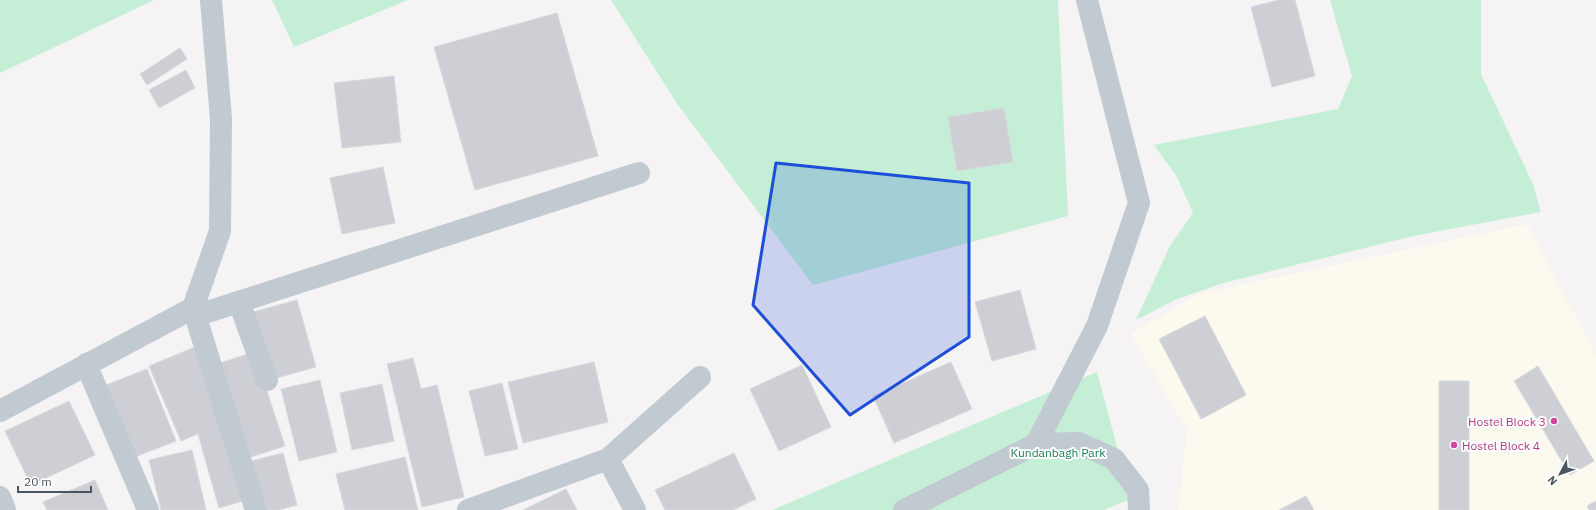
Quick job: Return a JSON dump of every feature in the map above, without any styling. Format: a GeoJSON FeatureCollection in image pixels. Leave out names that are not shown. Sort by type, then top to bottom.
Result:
{"type":"FeatureCollection","features":[{"type":"Feature","properties":{"kind":"street"},"geometry":{"type":"LineString","coordinates":[[211,0],[221,119],[220,231],[194,312],[256,510]]}},
{"type":"Feature","properties":{"kind":"street"},"geometry":{"type":"LineString","coordinates":[[1036,444],[1097,326],[1138,203],[1087,0]]}},
{"type":"Feature","properties":{"kind":"street"},"geometry":{"type":"LineString","coordinates":[[0,411],[86,364],[194,312],[239,302],[639,173]]}},
{"type":"Feature","properties":{"kind":"street"},"geometry":{"type":"LineString","coordinates":[[239,302],[267,380]]}},
{"type":"Feature","properties":{"kind":"street"},"geometry":{"type":"LineString","coordinates":[[86,364],[148,510]]}},
{"type":"Feature","properties":{"kind":"street"},"geometry":{"type":"LineString","coordinates":[[468,510],[608,460],[700,377]]}},
{"type":"Feature","properties":{"kind":"street"},"geometry":{"type":"LineString","coordinates":[[904,510],[1036,444],[1078,443],[1114,459],[1138,490],[1139,510]]}},
{"type":"Feature","properties":{"kind":"street"},"geometry":{"type":"LineString","coordinates":[[608,460],[635,510]]}},
{"type":"Feature","properties":{"kind":"street"},"geometry":{"type":"LineString","coordinates":[[0,497],[5,510]]}},
{"type":"Feature","properties":{"kind":"highlighted area"},"geometry":{"type":"Polygon","coordinates":[[[776,163],[969,183],[969,337],[850,415],[753,305],[776,163]]]}},
{"type":"Feature","properties":{"kind":"shaded area"},"geometry":{"type":"Polygon","coordinates":[[[1527,224],[1596,355],[1596,510],[1178,510],[1187,430],[1131,334],[1198,294],[1527,224]]]}},
{"type":"Feature","properties":{"kind":"green space"},"geometry":{"type":"Polygon","coordinates":[[[0,0],[154,0],[0,73],[0,0]]]}},
{"type":"Feature","properties":{"kind":"green space"},"geometry":{"type":"Polygon","coordinates":[[[272,0],[408,0],[294,47],[272,0]]]}},
{"type":"Feature","properties":{"kind":"green space"},"geometry":{"type":"Polygon","coordinates":[[[611,0],[1058,0],[1068,216],[813,285],[678,105],[611,0]]]}},
{"type":"Feature","properties":{"kind":"green space"},"geometry":{"type":"Polygon","coordinates":[[[1330,0],[1481,0],[1481,74],[1533,184],[1541,212],[1413,236],[1223,283],[1175,300],[1136,320],[1170,246],[1193,213],[1177,177],[1154,145],[1338,109],[1352,76],[1330,0]]]}},
{"type":"Feature","properties":{"kind":"green space","name":"Kundanbagh Park"},"geometry":{"type":"Polygon","coordinates":[[[1097,372],[1131,499],[1104,510],[772,510],[1097,372]]]}},
{"type":"Feature","properties":{"kind":"building"},"geometry":{"type":"Polygon","coordinates":[[[1279,0],[1295,0],[1315,76],[1272,87],[1251,7],[1279,0]]]}},
{"type":"Feature","properties":{"kind":"building"},"geometry":{"type":"Polygon","coordinates":[[[557,13],[598,156],[475,190],[434,47],[557,13]]]}},
{"type":"Feature","properties":{"kind":"building"},"geometry":{"type":"Polygon","coordinates":[[[180,48],[187,59],[147,85],[140,74],[180,48]]]}},
{"type":"Feature","properties":{"kind":"building"},"geometry":{"type":"Polygon","coordinates":[[[186,70],[195,88],[159,108],[149,90],[186,70]]]}},
{"type":"Feature","properties":{"kind":"building"},"geometry":{"type":"Polygon","coordinates":[[[394,76],[401,142],[342,148],[334,83],[394,76]]]}},
{"type":"Feature","properties":{"kind":"building"},"geometry":{"type":"Polygon","coordinates":[[[1004,108],[1013,162],[957,171],[948,117],[1004,108]]]}},
{"type":"Feature","properties":{"kind":"building"},"geometry":{"type":"Polygon","coordinates":[[[383,167],[395,223],[342,234],[330,178],[383,167]]]}},
{"type":"Feature","properties":{"kind":"building"},"geometry":{"type":"Polygon","coordinates":[[[1020,290],[1036,349],[992,361],[975,302],[1020,290]]]}},
{"type":"Feature","properties":{"kind":"building"},"geometry":{"type":"Polygon","coordinates":[[[297,300],[316,367],[273,379],[253,312],[297,300]]]}},
{"type":"Feature","properties":{"kind":"building"},"geometry":{"type":"Polygon","coordinates":[[[1205,316],[1246,395],[1201,419],[1159,339],[1205,316]]]}},
{"type":"Feature","properties":{"kind":"building"},"geometry":{"type":"Polygon","coordinates":[[[195,347],[243,501],[219,508],[198,434],[181,441],[149,366],[195,347]]]}},
{"type":"Feature","properties":{"kind":"building"},"geometry":{"type":"Polygon","coordinates":[[[254,352],[285,446],[245,459],[214,365],[254,352]]]}},
{"type":"Feature","properties":{"kind":"building"},"geometry":{"type":"Polygon","coordinates":[[[413,358],[421,389],[437,385],[464,497],[422,507],[387,364],[413,358]]]}},
{"type":"Feature","properties":{"kind":"building"},"geometry":{"type":"Polygon","coordinates":[[[594,362],[608,422],[523,443],[508,382],[594,362]]]}},
{"type":"Feature","properties":{"kind":"building"},"geometry":{"type":"Polygon","coordinates":[[[951,362],[972,409],[894,443],[873,396],[951,362]]]}},
{"type":"Feature","properties":{"kind":"building"},"geometry":{"type":"Polygon","coordinates":[[[802,365],[831,427],[779,451],[750,389],[802,365]]]}},
{"type":"Feature","properties":{"kind":"building","name":"Hostel Block 3"},"geometry":{"type":"Polygon","coordinates":[[[1538,366],[1594,461],[1570,475],[1514,381],[1538,366]]]}},
{"type":"Feature","properties":{"kind":"building"},"geometry":{"type":"Polygon","coordinates":[[[147,369],[176,441],[135,457],[106,385],[147,369]]]}},
{"type":"Feature","properties":{"kind":"building"},"geometry":{"type":"Polygon","coordinates":[[[320,380],[337,452],[299,461],[281,389],[320,380]]]}},
{"type":"Feature","properties":{"kind":"building","name":"Hostel Block 4"},"geometry":{"type":"Polygon","coordinates":[[[1439,381],[1469,381],[1469,510],[1439,510],[1439,381]]]}},
{"type":"Feature","properties":{"kind":"building"},"geometry":{"type":"Polygon","coordinates":[[[502,383],[518,449],[485,456],[469,391],[502,383]]]}},
{"type":"Feature","properties":{"kind":"building"},"geometry":{"type":"Polygon","coordinates":[[[382,384],[394,441],[352,450],[340,393],[382,384]]]}},
{"type":"Feature","properties":{"kind":"building"},"geometry":{"type":"Polygon","coordinates":[[[69,401],[95,455],[31,485],[5,431],[69,401]]]}},
{"type":"Feature","properties":{"kind":"building"},"geometry":{"type":"Polygon","coordinates":[[[192,450],[206,510],[161,510],[149,460],[192,450]]]}},
{"type":"Feature","properties":{"kind":"building"},"geometry":{"type":"Polygon","coordinates":[[[283,453],[297,505],[278,510],[259,510],[247,462],[283,453]]]}},
{"type":"Feature","properties":{"kind":"building"},"geometry":{"type":"Polygon","coordinates":[[[734,453],[756,499],[733,510],[665,510],[655,490],[734,453]]]}},
{"type":"Feature","properties":{"kind":"building"},"geometry":{"type":"Polygon","coordinates":[[[405,457],[418,510],[345,510],[336,474],[405,457]]]}},
{"type":"Feature","properties":{"kind":"building"},"geometry":{"type":"Polygon","coordinates":[[[95,480],[108,510],[47,510],[43,502],[95,480]]]}},
{"type":"Feature","properties":{"kind":"building"},"geometry":{"type":"Polygon","coordinates":[[[566,489],[577,510],[523,510],[566,489]]]}},
{"type":"Feature","properties":{"kind":"building"},"geometry":{"type":"Polygon","coordinates":[[[1306,496],[1314,510],[1279,510],[1306,496]]]}},
{"type":"Feature","properties":{"kind":"building"},"geometry":{"type":"Polygon","coordinates":[[[1596,501],[1596,510],[1589,510],[1587,506],[1596,501]]]}},
{"type":"Feature","properties":{"kind":"place","name":"Hostel Block 3"},"geometry":{"type":"Point","coordinates":[1554,421]}},
{"type":"Feature","properties":{"kind":"place","name":"Hostel Block 4"},"geometry":{"type":"Point","coordinates":[1454,445]}}]}
